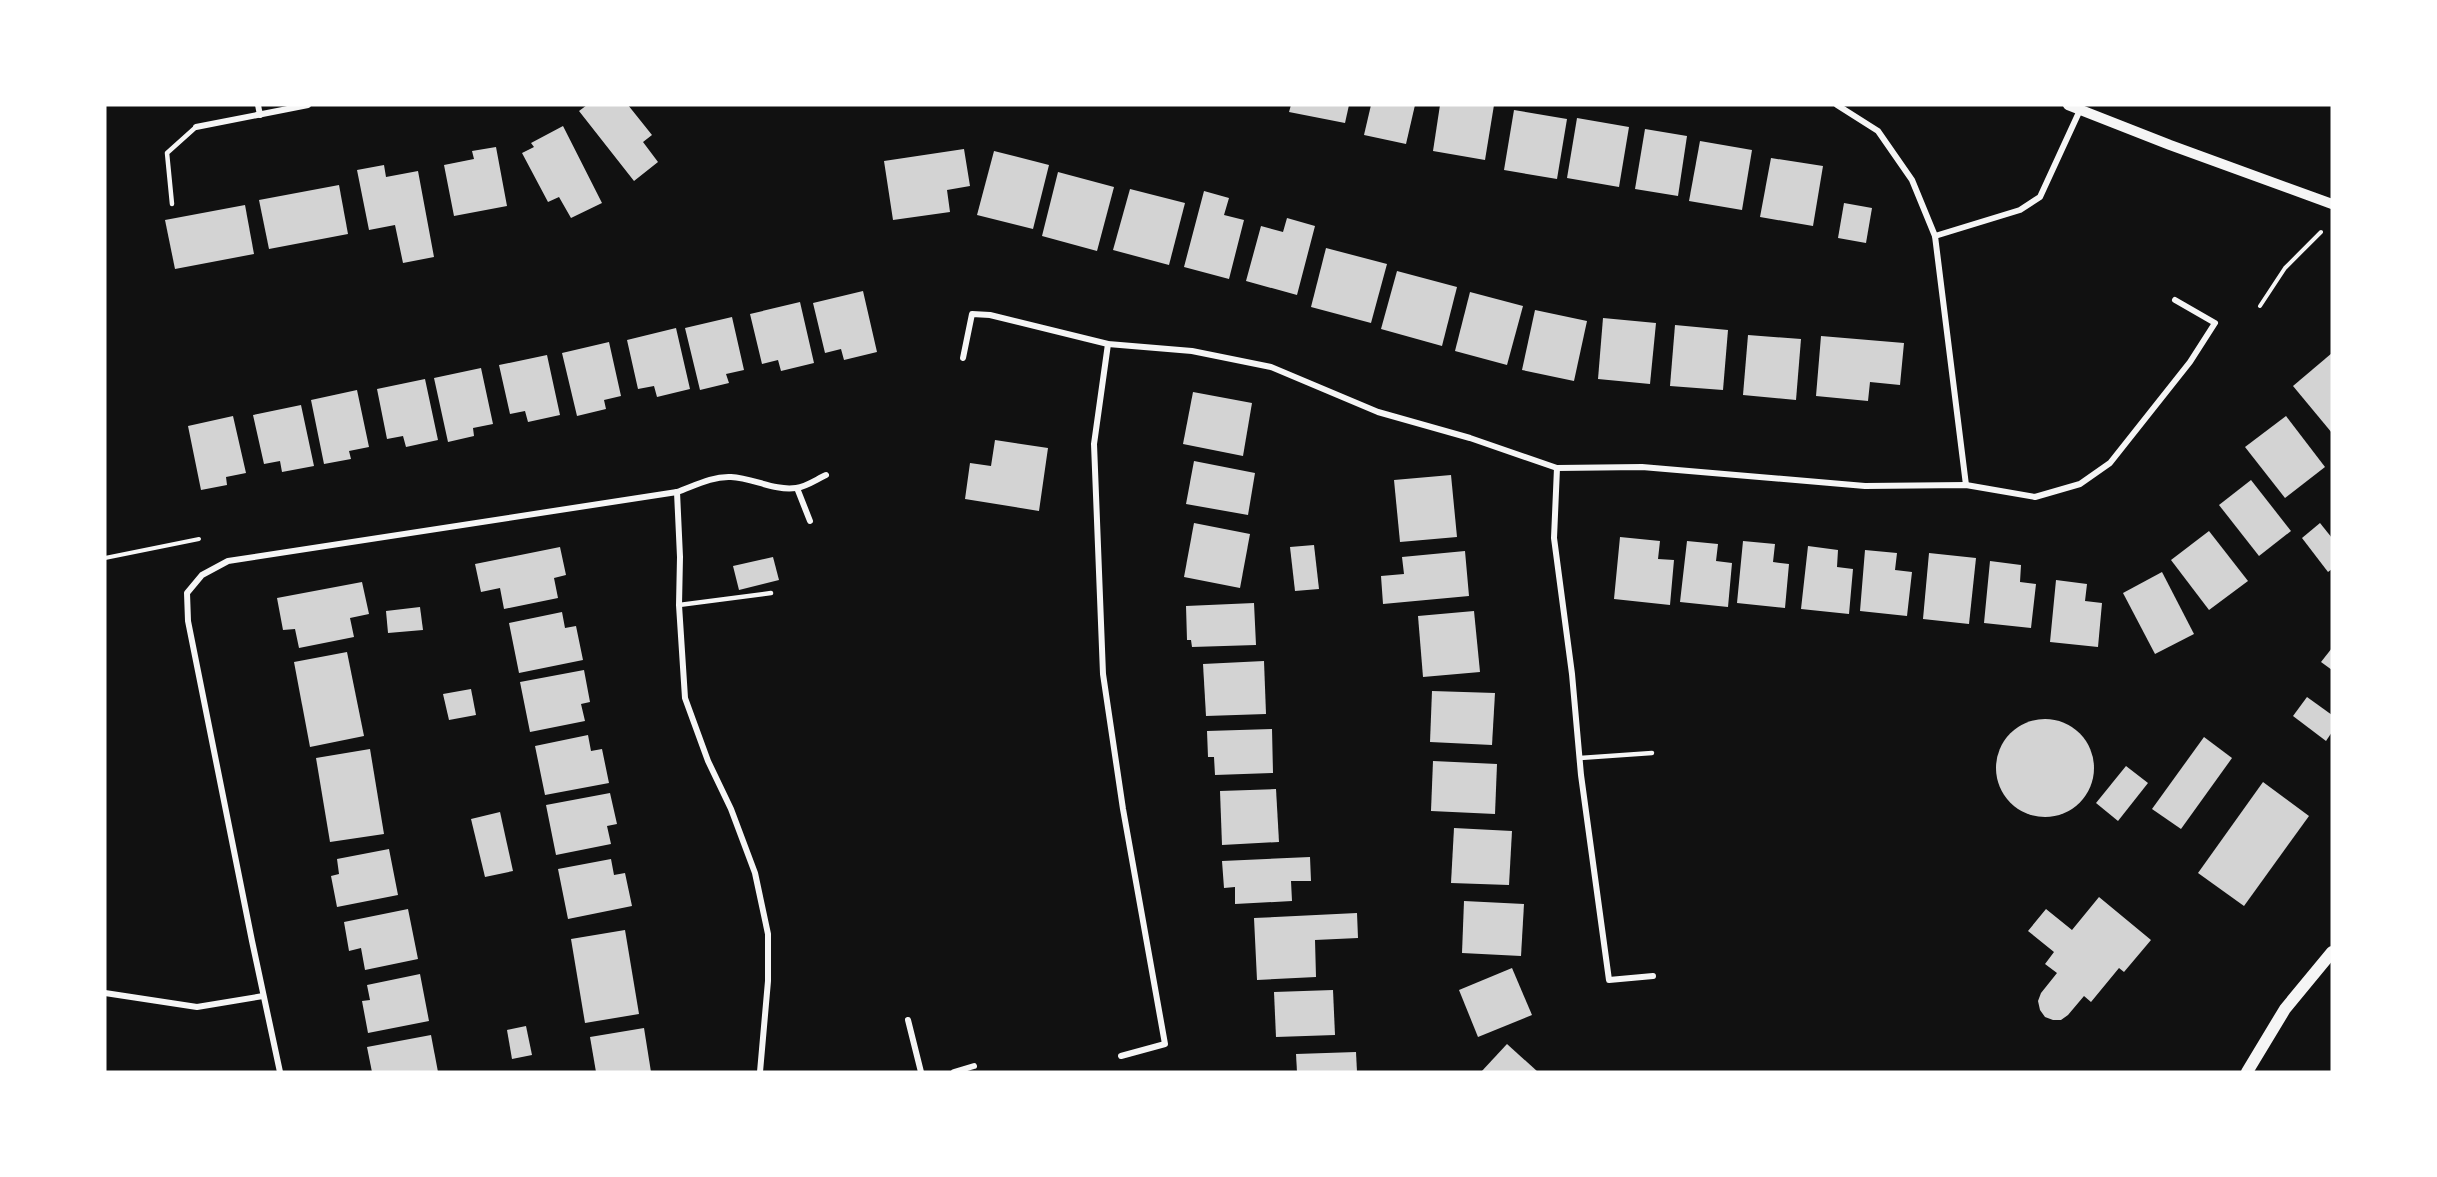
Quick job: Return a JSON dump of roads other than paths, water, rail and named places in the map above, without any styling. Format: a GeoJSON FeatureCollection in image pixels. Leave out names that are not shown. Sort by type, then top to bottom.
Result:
{"type":"FeatureCollection","features":[{"type":"Feature","properties":{"kind":"main road"},"geometry":{"type":"LineString","coordinates":[[2247,1072],[2285,1009],[2332,952]]}},
{"type":"Feature","properties":{"kind":"street"},"geometry":{"type":"LineString","coordinates":[[258,105],[260,114]]}},
{"type":"Feature","properties":{"kind":"street"},"geometry":{"type":"LineString","coordinates":[[196,127],[308,105]]}},
{"type":"Feature","properties":{"kind":"street"},"geometry":{"type":"LineString","coordinates":[[1837,105],[1878,131],[1912,180],[1935,236],[1966,485]]}},
{"type":"Feature","properties":{"kind":"street"},"geometry":{"type":"LineString","coordinates":[[2068,105],[2332,204]]}},
{"type":"Feature","properties":{"kind":"street"},"geometry":{"type":"LineString","coordinates":[[1935,236],[2020,210],[2040,197],[2080,110]]}},
{"type":"Feature","properties":{"kind":"street"},"geometry":{"type":"LineString","coordinates":[[963,358],[972,314],[990,315],[1107,344],[1192,351],[1271,367],[1377,412],[1470,438],[1557,468],[1642,467],[1865,486],[1966,485],[2035,497],[2080,484],[2110,463],[2190,362],[2215,323],[2175,300]]}},
{"type":"Feature","properties":{"kind":"street"},"geometry":{"type":"LineString","coordinates":[[1107,344],[1094,444],[1103,674],[1123,810],[1165,1044],[1121,1056]]}},
{"type":"Feature","properties":{"kind":"street"},"geometry":{"type":"LineString","coordinates":[[1557,468],[1554,538],[1609,980],[1653,976]]}},
{"type":"Feature","properties":{"kind":"street"},"geometry":{"type":"LineString","coordinates":[[280,1072],[188,621],[187,593],[202,574],[228,561],[677,492],[708,480],[729,477],[754,480],[776,488],[797,488],[826,475]]}},
{"type":"Feature","properties":{"kind":"street"},"geometry":{"type":"LineString","coordinates":[[797,488],[810,521]]}},
{"type":"Feature","properties":{"kind":"street"},"geometry":{"type":"LineString","coordinates":[[677,492],[680,557],[679,605],[686,698],[708,761],[732,809],[755,873],[768,934],[768,981],[760,1072]]}},
{"type":"Feature","properties":{"kind":"street"},"geometry":{"type":"LineString","coordinates":[[105,993],[196,1007],[263,996]]}},
{"type":"Feature","properties":{"kind":"street"},"geometry":{"type":"LineString","coordinates":[[908,1020],[921,1072]]}},
{"type":"Feature","properties":{"kind":"street"},"geometry":{"type":"LineString","coordinates":[[954,1072],[974,1066]]}},
{"type":"Feature","properties":{"kind":"lane"},"geometry":{"type":"LineString","coordinates":[[172,204],[167,153],[196,127]]}},
{"type":"Feature","properties":{"kind":"lane"},"geometry":{"type":"LineString","coordinates":[[679,605],[771,592]]}},
{"type":"Feature","properties":{"kind":"lane"},"geometry":{"type":"LineString","coordinates":[[1580,758],[1652,753]]}}]}
